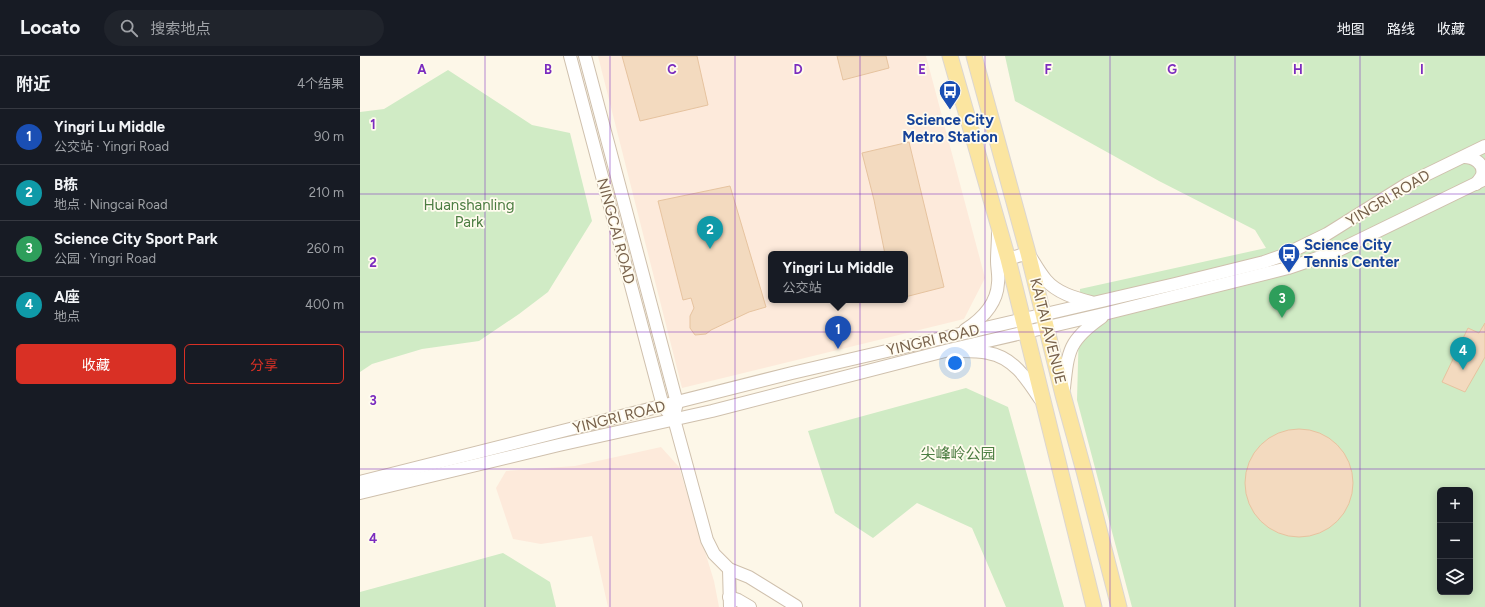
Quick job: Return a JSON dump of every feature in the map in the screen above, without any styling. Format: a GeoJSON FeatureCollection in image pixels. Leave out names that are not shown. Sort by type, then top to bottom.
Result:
{"type":"FeatureCollection","features":[{"type":"Feature","properties":{"kind":"main road","name":"KAITAI AVENUE"},"geometry":{"type":"LineString","coordinates":[[950,56],[1008,259],[1094,607]]}},
{"type":"Feature","properties":{"kind":"main road","name":"KAITAI AVENUE"},"geometry":{"type":"LineString","coordinates":[[974,56],[1046,320],[1063,395],[1119,607]]}},
{"type":"Feature","properties":{"kind":"street","name":"NINGCAI ROAD"},"geometry":{"type":"LineString","coordinates":[[570,56],[663,406]]}},
{"type":"Feature","properties":{"kind":"street","name":"NINGCAI ROAD"},"geometry":{"type":"LineString","coordinates":[[585,56],[677,402]]}},
{"type":"Feature","properties":{"kind":"street","name":"YINGRI ROAD"},"geometry":{"type":"LineString","coordinates":[[360,493],[559,445],[734,406],[949,350],[1046,320],[1094,303],[1264,262],[1284,255],[1346,224],[1407,184],[1485,146]]}},
{"type":"Feature","properties":{"kind":"street"},"geometry":{"type":"LineString","coordinates":[[1464,157],[1476,159],[1480,163],[1482,175],[1480,182]]}},
{"type":"Feature","properties":{"kind":"street","name":"YINGRI ROAD"},"geometry":{"type":"LineString","coordinates":[[1046,320],[1108,313],[1273,272],[1335,252],[1480,182]]}},
{"type":"Feature","properties":{"kind":"street"},"geometry":{"type":"LineString","coordinates":[[952,336],[964,331],[983,318],[989,309],[998,283],[997,259],[999,228]]}},
{"type":"Feature","properties":{"kind":"street"},"geometry":{"type":"LineString","coordinates":[[1008,259],[1028,253],[1046,280],[1054,287],[1074,298],[1094,303]]}},
{"type":"Feature","properties":{"kind":"street"},"geometry":{"type":"LineString","coordinates":[[1063,395],[1068,354],[1074,342],[1085,329],[1108,313]]}},
{"type":"Feature","properties":{"kind":"street","name":"YINGRI ROAD"},"geometry":{"type":"LineString","coordinates":[[360,482],[806,370],[952,336],[1024,326]]}},
{"type":"Feature","properties":{"kind":"street"},"geometry":{"type":"LineString","coordinates":[[949,350],[987,352],[1003,358],[1025,376],[1043,402]]}},
{"type":"Feature","properties":{"kind":"street"},"geometry":{"type":"LineString","coordinates":[[674,419],[677,402]]}},
{"type":"Feature","properties":{"kind":"street"},"geometry":{"type":"LineString","coordinates":[[663,406],[674,419],[707,540],[714,554],[729,569],[749,578],[796,606]]}},
{"type":"Feature","properties":{"kind":"street"},"geometry":{"type":"LineString","coordinates":[[729,569],[730,602],[738,600],[750,607]]}},
{"type":"Feature","properties":{"kind":"shaded area"},"geometry":{"type":"Polygon","coordinates":[[[598,56],[926,56],[985,278],[964,319],[682,388],[598,56]]]}},
{"type":"Feature","properties":{"kind":"shaded area"},"geometry":{"type":"Polygon","coordinates":[[[661,447],[679,467],[714,581],[719,607],[608,607],[592,536],[541,544],[513,539],[496,488],[506,471],[575,466],[661,447]]]}},
{"type":"Feature","properties":{"kind":"green space"},"geometry":{"type":"Polygon","coordinates":[[[1005,56],[1485,56],[1485,607],[1132,607],[1077,400],[1080,289],[1266,248],[1255,230],[1159,181],[1015,101],[1005,56]]]}},
{"type":"Feature","properties":{"kind":"green space","name":"Huanshanling Park"},"geometry":{"type":"Polygon","coordinates":[[[448,70],[532,125],[570,133],[592,221],[548,292],[479,341],[422,349],[372,364],[360,372],[360,112],[384,109],[448,70]]]}},
{"type":"Feature","properties":{"kind":"green space","name":"尖峰岭公园"},"geometry":{"type":"Polygon","coordinates":[[[966,388],[1008,407],[1064,607],[1006,607],[972,528],[917,503],[873,538],[835,513],[808,431],[966,388]]]}},
{"type":"Feature","properties":{"kind":"green space"},"geometry":{"type":"Polygon","coordinates":[[[503,553],[550,582],[556,607],[360,607],[360,592],[503,553]]]}},
{"type":"Feature","properties":{"kind":"building"},"geometry":{"type":"Polygon","coordinates":[[[622,56],[697,56],[708,105],[640,121],[622,56]]]}},
{"type":"Feature","properties":{"kind":"building"},"geometry":{"type":"Polygon","coordinates":[[[837,56],[886,56],[889,68],[843,80],[837,56]]]}},
{"type":"Feature","properties":{"kind":"building"},"geometry":{"type":"Polygon","coordinates":[[[909,142],[944,287],[908,296],[908,251],[884,251],[874,200],[862,153],[909,142]]]}},
{"type":"Feature","properties":{"kind":"building"},"geometry":{"type":"Polygon","coordinates":[[[730,186],[766,307],[749,312],[711,330],[706,334],[695,335],[690,328],[690,316],[694,308],[691,298],[683,300],[658,201],[730,186]]]}},
{"type":"Feature","properties":{"kind":"building"},"geometry":{"type":"Polygon","coordinates":[[[1485,323],[1485,357],[1465,392],[1442,382],[1468,328],[1479,333],[1485,323]]]}},
{"type":"Feature","properties":{"kind":"building"},"geometry":{"type":"Polygon","coordinates":[[[1299,429],[1320,433],[1337,445],[1349,462],[1353,483],[1349,504],[1337,521],[1320,533],[1299,537],[1278,533],[1261,521],[1249,504],[1245,483],[1249,462],[1261,445],[1278,433],[1299,429]]]}},
{"type":"Feature","properties":{"kind":"place","name":"Science City Metro Station"},"geometry":{"type":"Point","coordinates":[950,110]}},
{"type":"Feature","properties":{"kind":"place","name":"B栋"},"geometry":{"type":"Point","coordinates":[710,249]}},
{"type":"Feature","properties":{"kind":"place","name":"Science City Tennis Center"},"geometry":{"type":"Point","coordinates":[1289,274]}},
{"type":"Feature","properties":{"kind":"place","name":"Science City Sport Park"},"geometry":{"type":"Point","coordinates":[1282,318]}},
{"type":"Feature","properties":{"kind":"place","name":"Yingri Lu Middle"},"geometry":{"type":"Point","coordinates":[838,349]}},
{"type":"Feature","properties":{"kind":"place","name":"A座"},"geometry":{"type":"Point","coordinates":[1463,370]}}]}
